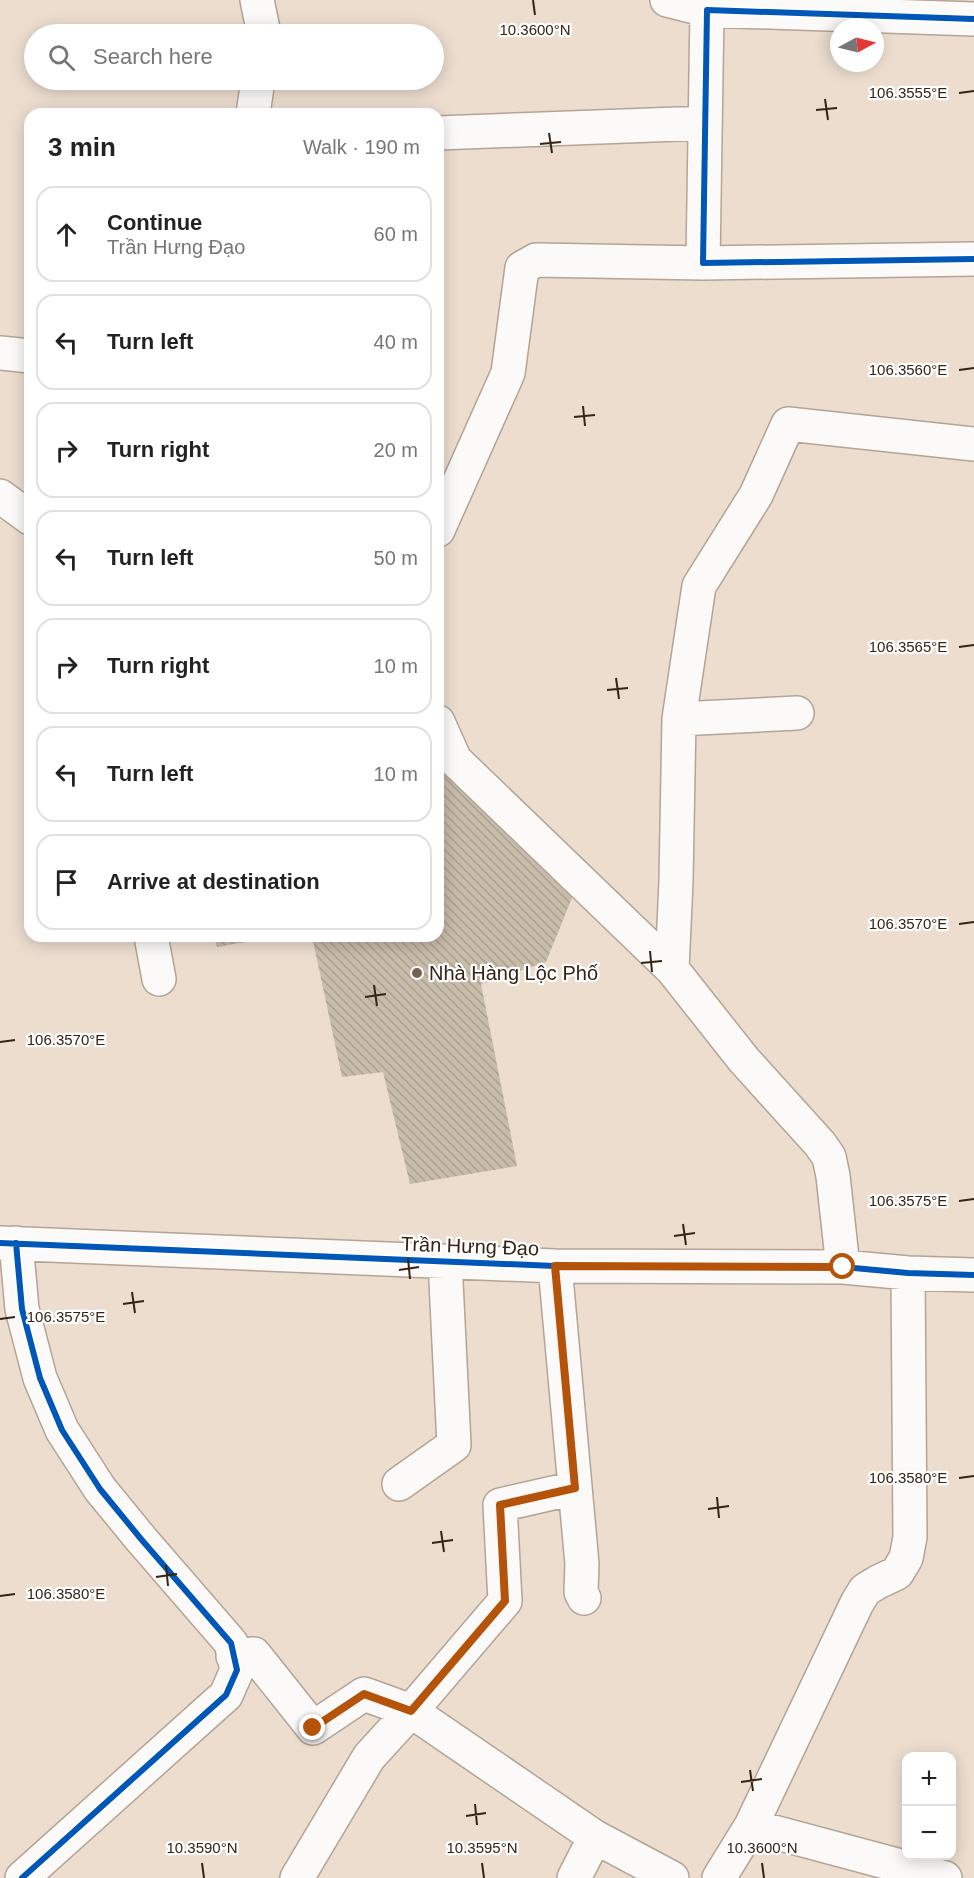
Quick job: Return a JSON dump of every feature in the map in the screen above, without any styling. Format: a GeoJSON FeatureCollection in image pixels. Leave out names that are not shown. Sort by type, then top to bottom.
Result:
{"type":"FeatureCollection","features":[{"type":"Feature","properties":{"kind":"street"},"geometry":{"type":"LineString","coordinates":[[257,0],[262,24]]}},
{"type":"Feature","properties":{"kind":"street"},"geometry":{"type":"LineString","coordinates":[[667,0],[707,10],[974,20]]}},
{"type":"Feature","properties":{"kind":"street"},"geometry":{"type":"LineString","coordinates":[[703,263],[707,10]]}},
{"type":"Feature","properties":{"kind":"street"},"geometry":{"type":"LineString","coordinates":[[254,108],[257,90]]}},
{"type":"Feature","properties":{"kind":"street"},"geometry":{"type":"LineString","coordinates":[[444,133],[705,123]]}},
{"type":"Feature","properties":{"kind":"street"},"geometry":{"type":"LineString","coordinates":[[444,517],[508,373],[522,268],[536,260],[703,263],[974,259]]}},
{"type":"Feature","properties":{"kind":"street"},"geometry":{"type":"LineString","coordinates":[[0,353],[24,355]]}},
{"type":"Feature","properties":{"kind":"street"},"geometry":{"type":"LineString","coordinates":[[672,969],[680,719],[699,586],[756,495],[788,424],[974,444]]}},
{"type":"Feature","properties":{"kind":"street"},"geometry":{"type":"LineString","coordinates":[[0,496],[24,514]]}},
{"type":"Feature","properties":{"kind":"street"},"geometry":{"type":"LineString","coordinates":[[680,719],[797,713]]}},
{"type":"Feature","properties":{"kind":"street"},"geometry":{"type":"LineString","coordinates":[[444,737],[454,760],[672,969],[744,1060],[820,1144],[829,1157],[833,1176],[843,1267]]}},
{"type":"Feature","properties":{"kind":"street"},"geometry":{"type":"LineString","coordinates":[[152,942],[159,979]]}},
{"type":"Feature","properties":{"kind":"street"},"geometry":{"type":"LineString","coordinates":[[8,1243],[40,1378],[62,1430],[100,1489],[231,1643],[237,1670],[226,1695],[22,1878]]}},
{"type":"Feature","properties":{"kind":"street","name":"Trần Hưng Đạo"},"geometry":{"type":"LineString","coordinates":[[8,1243],[555,1266],[843,1267],[908,1273],[974,1275]]}},
{"type":"Feature","properties":{"kind":"street"},"geometry":{"type":"LineString","coordinates":[[399,1484],[454,1445],[445,1261]]}},
{"type":"Feature","properties":{"kind":"street"},"geometry":{"type":"LineString","coordinates":[[555,1266],[582,1564],[581,1592],[584,1598]]}},
{"type":"Feature","properties":{"kind":"street"},"geometry":{"type":"LineString","coordinates":[[719,1878],[751,1826],[857,1603],[865,1590],[897,1573],[906,1558],[910,1537],[908,1273]]}},
{"type":"Feature","properties":{"kind":"street"},"geometry":{"type":"LineString","coordinates":[[297,1878],[369,1757],[505,1601],[500,1505],[575,1488]]}},
{"type":"Feature","properties":{"kind":"street"},"geometry":{"type":"LineString","coordinates":[[233,1656],[254,1654],[313,1728],[364,1694],[411,1711],[595,1837],[672,1878]]}},
{"type":"Feature","properties":{"kind":"street"},"geometry":{"type":"LineString","coordinates":[[751,1826],[945,1878]]}},
{"type":"Feature","properties":{"kind":"street"},"geometry":{"type":"LineString","coordinates":[[574,1878],[595,1837]]}},
{"type":"Feature","properties":{"kind":"building","name":"Nhà Hàng Lộc Phố"},"geometry":{"type":"Polygon","coordinates":[[[444,756],[578,883],[546,962],[481,984],[517,1166],[410,1184],[383,1072],[342,1077],[313,942],[444,942],[444,756]]]}},
{"type":"Feature","properties":{"kind":"building"},"geometry":{"type":"Polygon","coordinates":[[[216,942],[244,942],[217,947],[216,942]]]}},
{"type":"Feature","properties":{"kind":"cycle path"},"geometry":{"type":"LineString","coordinates":[[974,19],[707,10],[703,263],[974,259]]}},
{"type":"Feature","properties":{"kind":"cycle path"},"geometry":{"type":"LineString","coordinates":[[0,1243],[555,1266],[843,1267],[908,1273],[974,1275]]}},
{"type":"Feature","properties":{"kind":"cycle path"},"geometry":{"type":"LineString","coordinates":[[16,1243],[22,1309],[40,1378],[62,1430],[100,1489],[231,1643],[237,1670],[226,1695],[22,1878]]}},
{"type":"Feature","properties":{"kind":"place","name":"Nhà Hàng Lộc Phố"},"geometry":{"type":"Point","coordinates":[417,973]}},
{"type":"Feature","properties":{"kind":"route"},"geometry":{"type":"LineString","coordinates":[[313,1728],[364,1694],[411,1711],[505,1601],[500,1505],[575,1488],[555,1266],[843,1267]]}}]}
